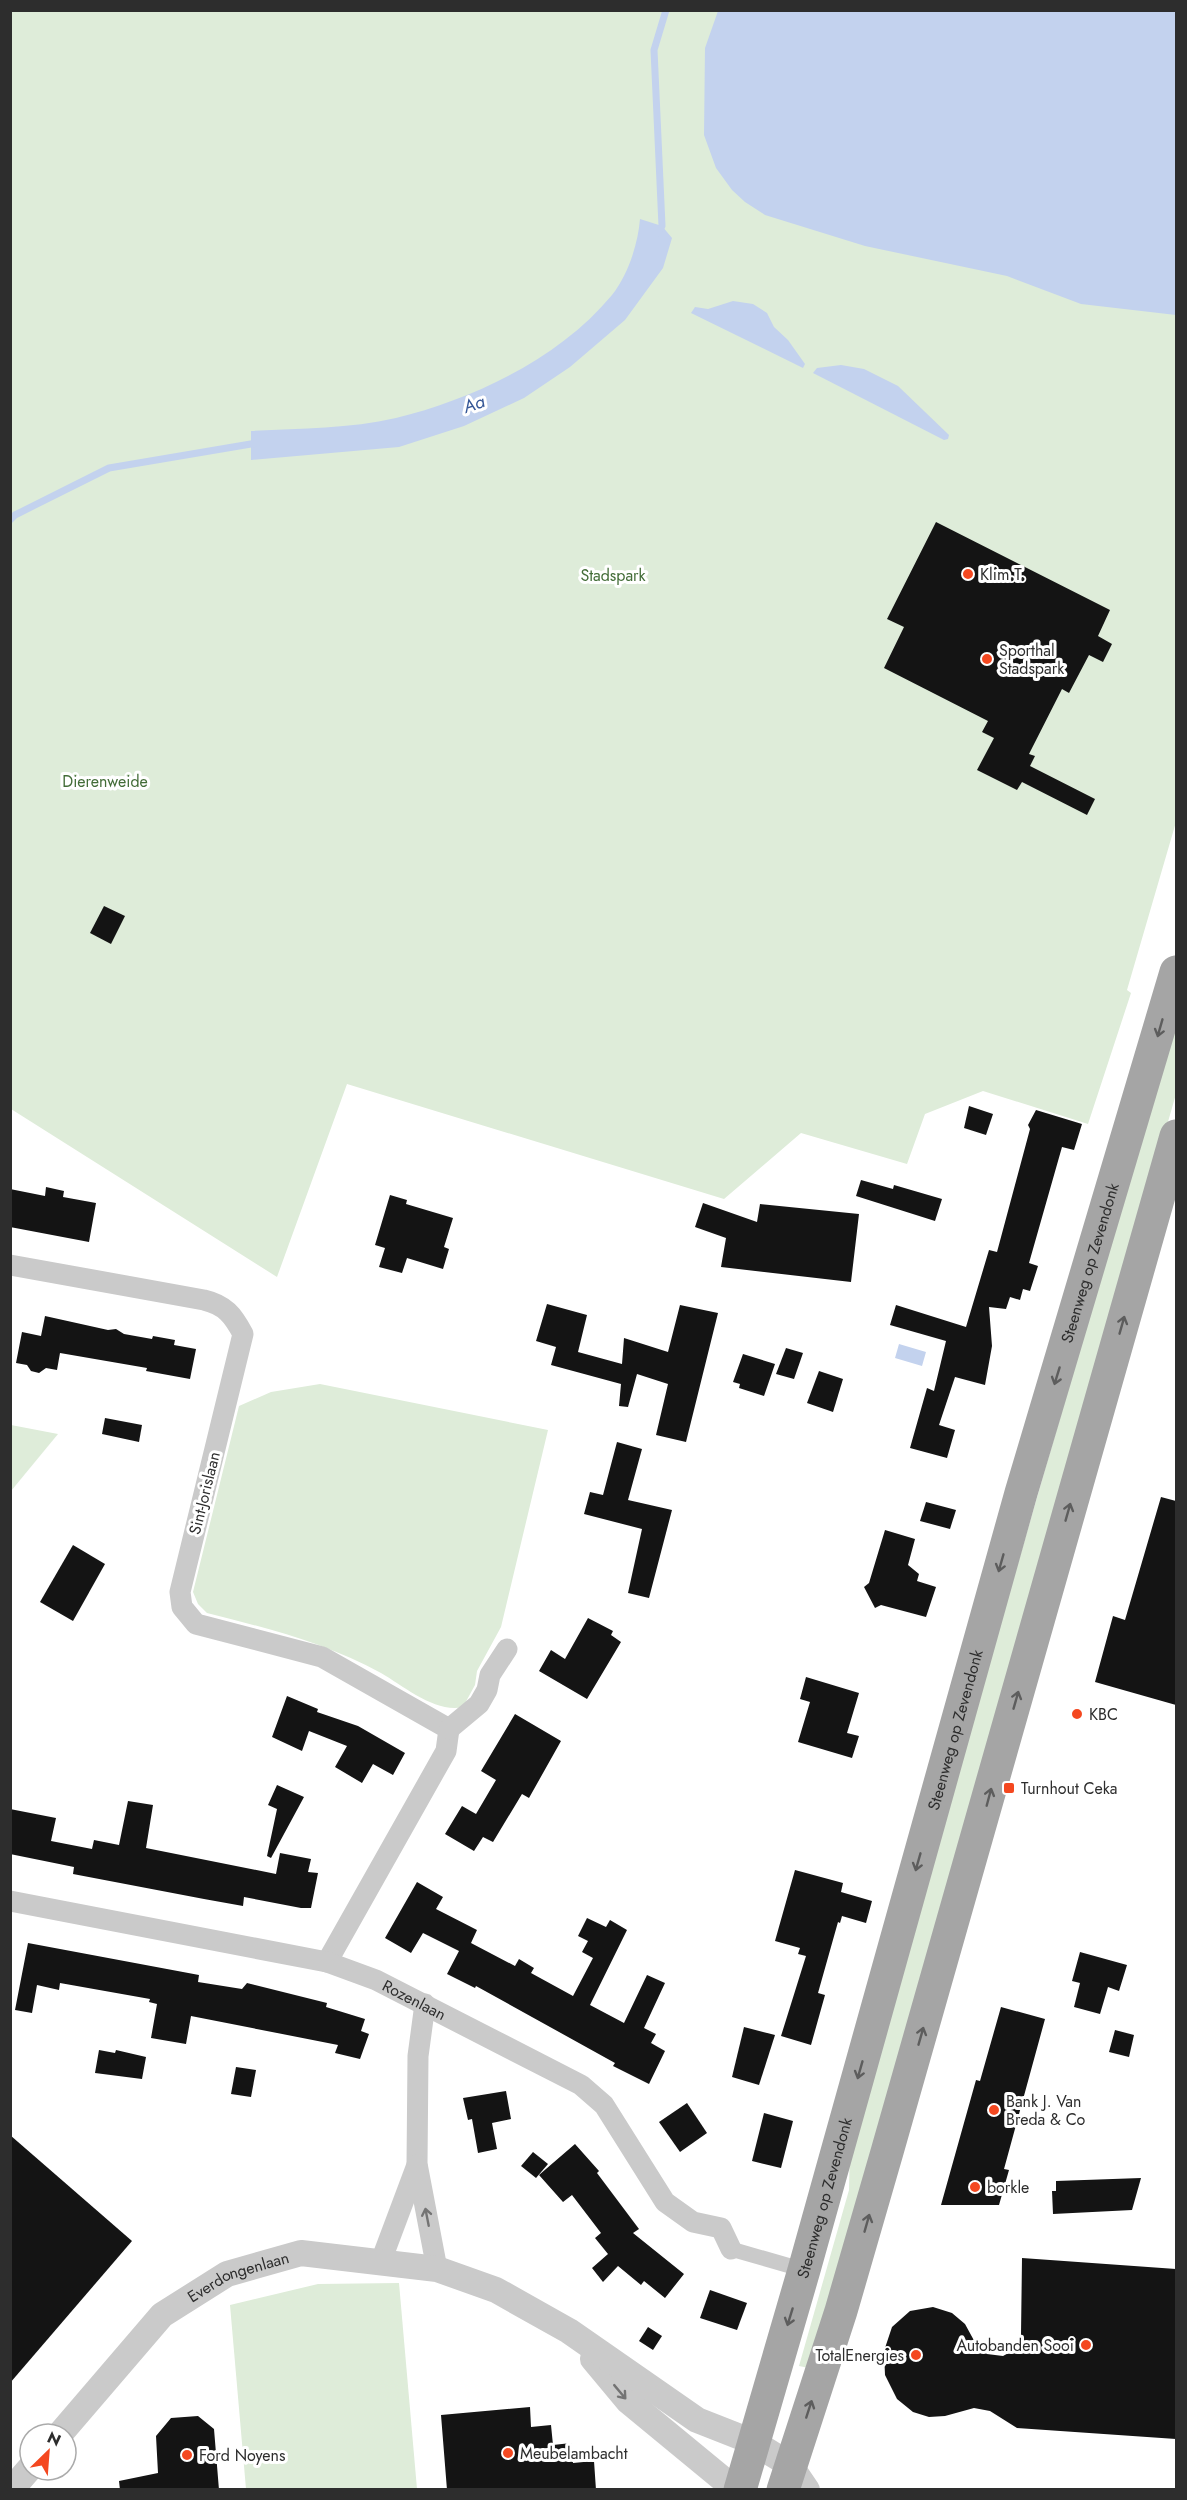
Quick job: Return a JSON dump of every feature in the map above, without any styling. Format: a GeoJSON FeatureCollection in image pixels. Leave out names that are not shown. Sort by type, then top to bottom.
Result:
{"type":"FeatureCollection","features":[{"type":"Feature","properties":{"kind":"main road","name":"Steenweg op Zevendonk"},"geometry":{"type":"LineString","coordinates":[[738,2490],[804,2270],[1021,1493],[1176,972]]}},
{"type":"Feature","properties":{"kind":"main road"},"geometry":{"type":"LineString","coordinates":[[793,2481],[1176,1136]]}},
{"type":"Feature","properties":{"kind":"street","name":"Sint-Jorislaan"},"geometry":{"type":"LineString","coordinates":[[10,1265],[220,1304],[227,1310],[243,1334],[180,1592],[182,1607],[196,1624],[322,1657],[449,1729]]}},
{"type":"Feature","properties":{"kind":"street"},"geometry":{"type":"LineString","coordinates":[[327,1962],[446,1751],[449,1729],[479,1704],[487,1690],[490,1675],[507,1649]]}},
{"type":"Feature","properties":{"kind":"street","name":"Rozenlaan"},"geometry":{"type":"LineString","coordinates":[[10,1901],[327,1962],[376,1980],[581,2085],[604,2105],[664,2202],[693,2222],[721,2228],[731,2249]]}},
{"type":"Feature","properties":{"kind":"street"},"geometry":{"type":"LineString","coordinates":[[425,2004],[418,2056],[417,2164],[437,2269]]}},
{"type":"Feature","properties":{"kind":"street"},"geometry":{"type":"LineString","coordinates":[[381,2261],[417,2164]]}},
{"type":"Feature","properties":{"kind":"street"},"geometry":{"type":"LineString","coordinates":[[731,2249],[804,2270]]}},
{"type":"Feature","properties":{"kind":"street","name":"Everdongenlaan"},"geometry":{"type":"LineString","coordinates":[[70,2422],[162,2315],[227,2274],[301,2253],[437,2269],[496,2290],[569,2331],[697,2420],[753,2442],[793,2481]]}},
{"type":"Feature","properties":{"kind":"street","name":"Everdongenlaan"},"geometry":{"type":"LineString","coordinates":[[569,2331],[628,2401],[738,2490]]}},
{"type":"Feature","properties":{"kind":"green space","name":"Stadspark"},"geometry":{"type":"Polygon","coordinates":[[[10,11],[1176,11],[1176,822],[1127,990],[1131,993],[1088,1124],[983,1091],[925,1114],[907,1164],[801,1133],[724,1199],[347,1084],[277,1277],[11,1109],[10,11]]]}},
{"type":"Feature","properties":{"kind":"green space"},"geometry":{"type":"Polygon","coordinates":[[[1176,1017],[1176,1094],[809,2368],[799,2366],[849,2190],[850,2144],[1176,1017]]]}},
{"type":"Feature","properties":{"kind":"green space"},"geometry":{"type":"Polygon","coordinates":[[[320,1384],[548,1430],[501,1627],[477,1671],[475,1685],[463,1707],[452,1708],[431,1703],[381,1673],[339,1653],[274,1631],[207,1613],[198,1604],[193,1592],[239,1406],[271,1392],[320,1384]]]}},
{"type":"Feature","properties":{"kind":"green space"},"geometry":{"type":"Polygon","coordinates":[[[10,1425],[58,1434],[11,1491],[10,1425]]]}},
{"type":"Feature","properties":{"kind":"green space"},"geometry":{"type":"Polygon","coordinates":[[[399,2283],[417,2489],[246,2489],[230,2305],[318,2284],[399,2283]]]}},
{"type":"Feature","properties":{"kind":"water"},"geometry":{"type":"Polygon","coordinates":[[[718,11],[1176,11],[1176,315],[1081,304],[1007,276],[865,246],[765,215],[745,202],[732,190],[716,168],[704,135],[705,48],[718,11]]]}},
{"type":"Feature","properties":{"kind":"water"},"geometry":{"type":"Polygon","coordinates":[[[640,219],[662,226],[672,238],[663,268],[625,320],[570,367],[524,398],[464,426],[399,447],[251,460],[251,431],[342,426],[396,418],[455,400],[514,373],[541,357],[591,318],[618,287],[631,259],[640,219]]]}},
{"type":"Feature","properties":{"kind":"water"},"geometry":{"type":"Polygon","coordinates":[[[733,301],[753,304],[767,313],[774,327],[788,340],[805,364],[803,368],[691,313],[695,307],[708,309],[733,301]]]}},
{"type":"Feature","properties":{"kind":"water"},"geometry":{"type":"Polygon","coordinates":[[[841,365],[864,369],[898,386],[949,435],[948,439],[944,440],[813,373],[817,368],[841,365]]]}},
{"type":"Feature","properties":{"kind":"water"},"geometry":{"type":"Polygon","coordinates":[[[899,1344],[926,1352],[922,1366],[895,1358],[899,1344]]]}},
{"type":"Feature","properties":{"kind":"building","name":"Sporthal Stadspark"},"geometry":{"type":"Polygon","coordinates":[[[936,522],[1110,610],[1098,636],[1112,644],[1103,662],[1089,655],[1069,693],[1062,689],[1029,754],[1035,756],[1030,766],[1095,799],[1087,815],[1022,782],[1017,790],[977,770],[994,738],[982,732],[988,721],[884,668],[904,627],[887,619],[936,522]]]}},
{"type":"Feature","properties":{"kind":"building"},"geometry":{"type":"Polygon","coordinates":[[[104,906],[125,916],[111,944],[90,933],[104,906]]]}},
{"type":"Feature","properties":{"kind":"building"},"geometry":{"type":"Polygon","coordinates":[[[969,1106],[993,1114],[986,1135],[964,1128],[969,1106]]]}},
{"type":"Feature","properties":{"kind":"building"},"geometry":{"type":"Polygon","coordinates":[[[1036,1110],[1082,1124],[1074,1150],[1062,1147],[1029,1263],[1038,1266],[1030,1291],[1023,1289],[1020,1300],[1010,1297],[1006,1309],[989,1307],[992,1346],[985,1385],[955,1377],[939,1425],[955,1430],[947,1458],[910,1448],[927,1388],[934,1391],[946,1341],[890,1325],[896,1305],[966,1327],[989,1250],[997,1252],[1030,1129],[1028,1125],[1036,1110]]]}},
{"type":"Feature","properties":{"kind":"building"},"geometry":{"type":"Polygon","coordinates":[[[861,1180],[893,1189],[894,1185],[942,1199],[935,1221],[856,1196],[861,1180]]]}},
{"type":"Feature","properties":{"kind":"building"},"geometry":{"type":"Polygon","coordinates":[[[46,1187],[64,1191],[63,1197],[96,1203],[89,1242],[10,1227],[10,1189],[45,1196],[46,1187]]]}},
{"type":"Feature","properties":{"kind":"building"},"geometry":{"type":"Polygon","coordinates":[[[390,1195],[407,1200],[406,1204],[453,1218],[444,1247],[449,1249],[443,1269],[407,1258],[402,1273],[379,1267],[385,1248],[375,1245],[390,1195]]]}},
{"type":"Feature","properties":{"kind":"building"},"geometry":{"type":"Polygon","coordinates":[[[703,1203],[757,1222],[760,1204],[859,1214],[851,1282],[721,1267],[726,1238],[695,1227],[703,1203]]]}},
{"type":"Feature","properties":{"kind":"building"},"geometry":{"type":"Polygon","coordinates":[[[547,1304],[587,1315],[578,1352],[622,1364],[624,1338],[668,1352],[680,1305],[718,1313],[686,1442],[656,1435],[668,1384],[637,1374],[628,1407],[619,1406],[621,1384],[551,1365],[556,1347],[536,1341],[547,1304]]]}},
{"type":"Feature","properties":{"kind":"building"},"geometry":{"type":"Polygon","coordinates":[[[45,1316],[108,1330],[116,1329],[124,1334],[175,1340],[174,1345],[196,1349],[190,1379],[146,1371],[147,1368],[60,1353],[57,1370],[46,1368],[39,1373],[31,1371],[27,1365],[16,1363],[22,1332],[41,1336],[45,1316]]]}},
{"type":"Feature","properties":{"kind":"building"},"geometry":{"type":"Polygon","coordinates":[[[786,1348],[803,1353],[794,1379],[776,1374],[786,1348]]]}},
{"type":"Feature","properties":{"kind":"building"},"geometry":{"type":"Polygon","coordinates":[[[743,1354],[775,1364],[764,1396],[739,1388],[740,1384],[733,1382],[743,1354]]]}},
{"type":"Feature","properties":{"kind":"building"},"geometry":{"type":"Polygon","coordinates":[[[819,1371],[843,1379],[833,1412],[807,1403],[819,1371]]]}},
{"type":"Feature","properties":{"kind":"building"},"geometry":{"type":"Polygon","coordinates":[[[105,1418],[142,1425],[139,1442],[102,1434],[105,1418]]]}},
{"type":"Feature","properties":{"kind":"building"},"geometry":{"type":"Polygon","coordinates":[[[617,1442],[642,1449],[628,1500],[672,1510],[649,1598],[628,1593],[642,1529],[584,1514],[590,1492],[603,1495],[617,1442]]]}},
{"type":"Feature","properties":{"kind":"building"},"geometry":{"type":"Polygon","coordinates":[[[1161,1497],[1176,1501],[1176,1705],[1095,1682],[1113,1616],[1125,1620],[1161,1497]]]}},
{"type":"Feature","properties":{"kind":"building"},"geometry":{"type":"Polygon","coordinates":[[[926,1502],[956,1510],[950,1529],[920,1521],[926,1502]]]}},
{"type":"Feature","properties":{"kind":"building"},"geometry":{"type":"Polygon","coordinates":[[[885,1530],[915,1539],[908,1565],[919,1574],[917,1581],[936,1587],[926,1617],[881,1605],[875,1608],[864,1587],[869,1583],[885,1530]]]}},
{"type":"Feature","properties":{"kind":"building"},"geometry":{"type":"Polygon","coordinates":[[[73,1545],[105,1564],[73,1621],[40,1602],[73,1545]]]}},
{"type":"Feature","properties":{"kind":"building"},"geometry":{"type":"Polygon","coordinates":[[[588,1618],[613,1631],[611,1635],[621,1642],[587,1699],[539,1671],[551,1650],[565,1659],[588,1618]]]}},
{"type":"Feature","properties":{"kind":"building"},"geometry":{"type":"Polygon","coordinates":[[[806,1677],[859,1693],[847,1733],[859,1736],[852,1758],[798,1742],[810,1702],[800,1699],[806,1677]]]}},
{"type":"Feature","properties":{"kind":"building"},"geometry":{"type":"Polygon","coordinates":[[[287,1696],[318,1709],[317,1712],[358,1726],[405,1753],[393,1775],[373,1764],[362,1783],[335,1767],[347,1746],[309,1731],[302,1751],[272,1737],[287,1696]]]}},
{"type":"Feature","properties":{"kind":"building"},"geometry":{"type":"Polygon","coordinates":[[[515,1714],[561,1741],[529,1798],[522,1794],[493,1842],[483,1837],[474,1851],[445,1834],[462,1806],[476,1814],[496,1780],[481,1771],[515,1714]]]}},
{"type":"Feature","properties":{"kind":"building"},"geometry":{"type":"Polygon","coordinates":[[[277,1785],[304,1797],[271,1858],[267,1856],[277,1809],[268,1805],[277,1785]]]}},
{"type":"Feature","properties":{"kind":"building"},"geometry":{"type":"Polygon","coordinates":[[[128,1801],[153,1805],[146,1848],[276,1874],[280,1853],[311,1859],[308,1872],[318,1873],[311,1908],[244,1897],[243,1906],[73,1874],[74,1867],[10,1854],[10,1809],[56,1818],[51,1841],[92,1849],[94,1840],[119,1845],[128,1801]]]}},
{"type":"Feature","properties":{"kind":"building"},"geometry":{"type":"Polygon","coordinates":[[[795,1870],[843,1883],[841,1892],[872,1901],[866,1923],[842,1916],[840,1923],[838,1922],[818,1993],[825,1995],[811,2045],[781,2036],[806,1956],[798,1954],[800,1948],[775,1941],[795,1870]]]}},
{"type":"Feature","properties":{"kind":"building"},"geometry":{"type":"Polygon","coordinates":[[[417,1882],[443,1897],[436,1909],[477,1930],[471,1943],[515,1966],[519,1959],[534,1968],[531,1973],[573,1996],[593,1958],[582,1952],[588,1941],[578,1936],[587,1918],[606,1927],[610,1920],[627,1930],[590,2005],[624,2023],[647,1975],[665,1983],[644,2028],[656,2034],[651,2043],[665,2051],[649,2084],[613,2066],[615,2063],[476,1986],[475,1988],[447,1974],[459,1951],[423,1933],[411,1953],[385,1938],[417,1882]]]}},
{"type":"Feature","properties":{"kind":"building"},"geometry":{"type":"Polygon","coordinates":[[[28,1943],[199,1975],[198,1982],[242,1989],[247,1983],[327,2003],[326,2007],[365,2019],[361,2031],[369,2034],[360,2059],[335,2053],[338,2045],[191,2016],[186,2044],[151,2038],[157,2004],[149,2002],[150,1999],[60,1983],[59,1990],[37,1985],[32,2013],[15,2010],[28,1943]]]}},
{"type":"Feature","properties":{"kind":"building"},"geometry":{"type":"Polygon","coordinates":[[[1080,1952],[1127,1965],[1119,1991],[1108,1987],[1100,2014],[1074,2007],[1080,1983],[1072,1981],[1080,1952]]]}},
{"type":"Feature","properties":{"kind":"building"},"geometry":{"type":"Polygon","coordinates":[[[1001,2007],[1045,2019],[1004,2169],[1009,2170],[999,2205],[941,2205],[976,2080],[980,2081],[1001,2007]]]}},
{"type":"Feature","properties":{"kind":"building"},"geometry":{"type":"Polygon","coordinates":[[[744,2027],[775,2035],[759,2085],[732,2077],[744,2027]]]}},
{"type":"Feature","properties":{"kind":"building"},"geometry":{"type":"Polygon","coordinates":[[[1115,2030],[1134,2035],[1129,2057],[1109,2052],[1115,2030]]]}},
{"type":"Feature","properties":{"kind":"building"},"geometry":{"type":"Polygon","coordinates":[[[99,2050],[115,2053],[116,2050],[146,2057],[142,2079],[95,2073],[99,2050]]]}},
{"type":"Feature","properties":{"kind":"building"},"geometry":{"type":"Polygon","coordinates":[[[236,2067],[256,2070],[251,2097],[231,2094],[236,2067]]]}},
{"type":"Feature","properties":{"kind":"building"},"geometry":{"type":"Polygon","coordinates":[[[506,2091],[511,2119],[492,2123],[497,2149],[478,2153],[472,2119],[468,2120],[463,2098],[506,2091]]]}},
{"type":"Feature","properties":{"kind":"building"},"geometry":{"type":"Polygon","coordinates":[[[687,2103],[707,2133],[680,2152],[659,2122],[687,2103]]]}},
{"type":"Feature","properties":{"kind":"building"},"geometry":{"type":"Polygon","coordinates":[[[764,2113],[793,2121],[781,2168],[752,2161],[764,2113]]]}},
{"type":"Feature","properties":{"kind":"building"},"geometry":{"type":"Polygon","coordinates":[[[10,2135],[132,2241],[10,2383],[10,2135]]]}},
{"type":"Feature","properties":{"kind":"building"},"geometry":{"type":"Polygon","coordinates":[[[575,2144],[599,2171],[597,2173],[639,2229],[633,2233],[684,2274],[665,2298],[644,2281],[641,2285],[618,2266],[603,2282],[592,2268],[608,2254],[595,2238],[601,2233],[572,2195],[563,2202],[539,2175],[575,2144]]]}},
{"type":"Feature","properties":{"kind":"building"},"geometry":{"type":"Polygon","coordinates":[[[533,2152],[548,2164],[536,2178],[521,2166],[533,2152]]]}},
{"type":"Feature","properties":{"kind":"building"},"geometry":{"type":"Polygon","coordinates":[[[1141,2178],[1132,2210],[1053,2214],[1052,2191],[1056,2191],[1056,2181],[1141,2178]]]}},
{"type":"Feature","properties":{"kind":"building"},"geometry":{"type":"Polygon","coordinates":[[[1022,2258],[1176,2269],[1176,2439],[1017,2428],[990,2411],[974,2408],[945,2416],[929,2417],[913,2412],[897,2399],[885,2375],[884,2351],[892,2327],[910,2311],[933,2307],[952,2313],[965,2324],[977,2346],[987,2354],[1003,2356],[1014,2350],[1021,2335],[1022,2258]]]}},
{"type":"Feature","properties":{"kind":"building"},"geometry":{"type":"Polygon","coordinates":[[[710,2290],[747,2303],[737,2330],[700,2318],[710,2290]]]}},
{"type":"Feature","properties":{"kind":"building"},"geometry":{"type":"Polygon","coordinates":[[[648,2327],[662,2336],[653,2350],[639,2341],[648,2327]]]}},
{"type":"Feature","properties":{"kind":"building","name":"Meubelambacht"},"geometry":{"type":"Polygon","coordinates":[[[530,2407],[531,2427],[551,2425],[553,2445],[571,2443],[573,2463],[594,2461],[596,2490],[447,2490],[441,2415],[530,2407]]]}},
{"type":"Feature","properties":{"kind":"building","name":"Ford Noyens"},"geometry":{"type":"Polygon","coordinates":[[[198,2416],[214,2429],[219,2490],[120,2490],[119,2481],[158,2473],[156,2436],[171,2418],[198,2416]]]}},
{"type":"Feature","properties":{"kind":"waterway","name":"Aa"},"geometry":{"type":"LineString","coordinates":[[658,233],[662,226],[654,50],[666,10]]}},
{"type":"Feature","properties":{"kind":"waterway","name":"Aa"},"geometry":{"type":"LineString","coordinates":[[10,520],[15,515],[109,468],[257,443]]}},
{"type":"Feature","properties":{"kind":"place","name":"Klim.T."},"geometry":{"type":"Point","coordinates":[968,574]}},
{"type":"Feature","properties":{"kind":"place","name":"Sporthal Stadspark"},"geometry":{"type":"Point","coordinates":[987,659]}},
{"type":"Feature","properties":{"kind":"place","name":"KBC"},"geometry":{"type":"Point","coordinates":[1077,1714]}},
{"type":"Feature","properties":{"kind":"place","name":"Turnhout Ceka"},"geometry":{"type":"Point","coordinates":[1009,1788]}},
{"type":"Feature","properties":{"kind":"place","name":"Bank J. Van Breda & Co"},"geometry":{"type":"Point","coordinates":[994,2110]}},
{"type":"Feature","properties":{"kind":"place","name":"borkle"},"geometry":{"type":"Point","coordinates":[975,2187]}},
{"type":"Feature","properties":{"kind":"place","name":"Autobanden Sooi"},"geometry":{"type":"Point","coordinates":[1086,2345]}},
{"type":"Feature","properties":{"kind":"place","name":"TotalEnergies"},"geometry":{"type":"Point","coordinates":[916,2355]}},
{"type":"Feature","properties":{"kind":"place","name":"Meubelambacht"},"geometry":{"type":"Point","coordinates":[508,2453]}},
{"type":"Feature","properties":{"kind":"place","name":"Ford Noyens"},"geometry":{"type":"Point","coordinates":[187,2455]}},
{"type":"Feature","properties":{"kind":"park label","name":"Dierenweide"},"geometry":{"type":"Point","coordinates":[105,781]}}]}
